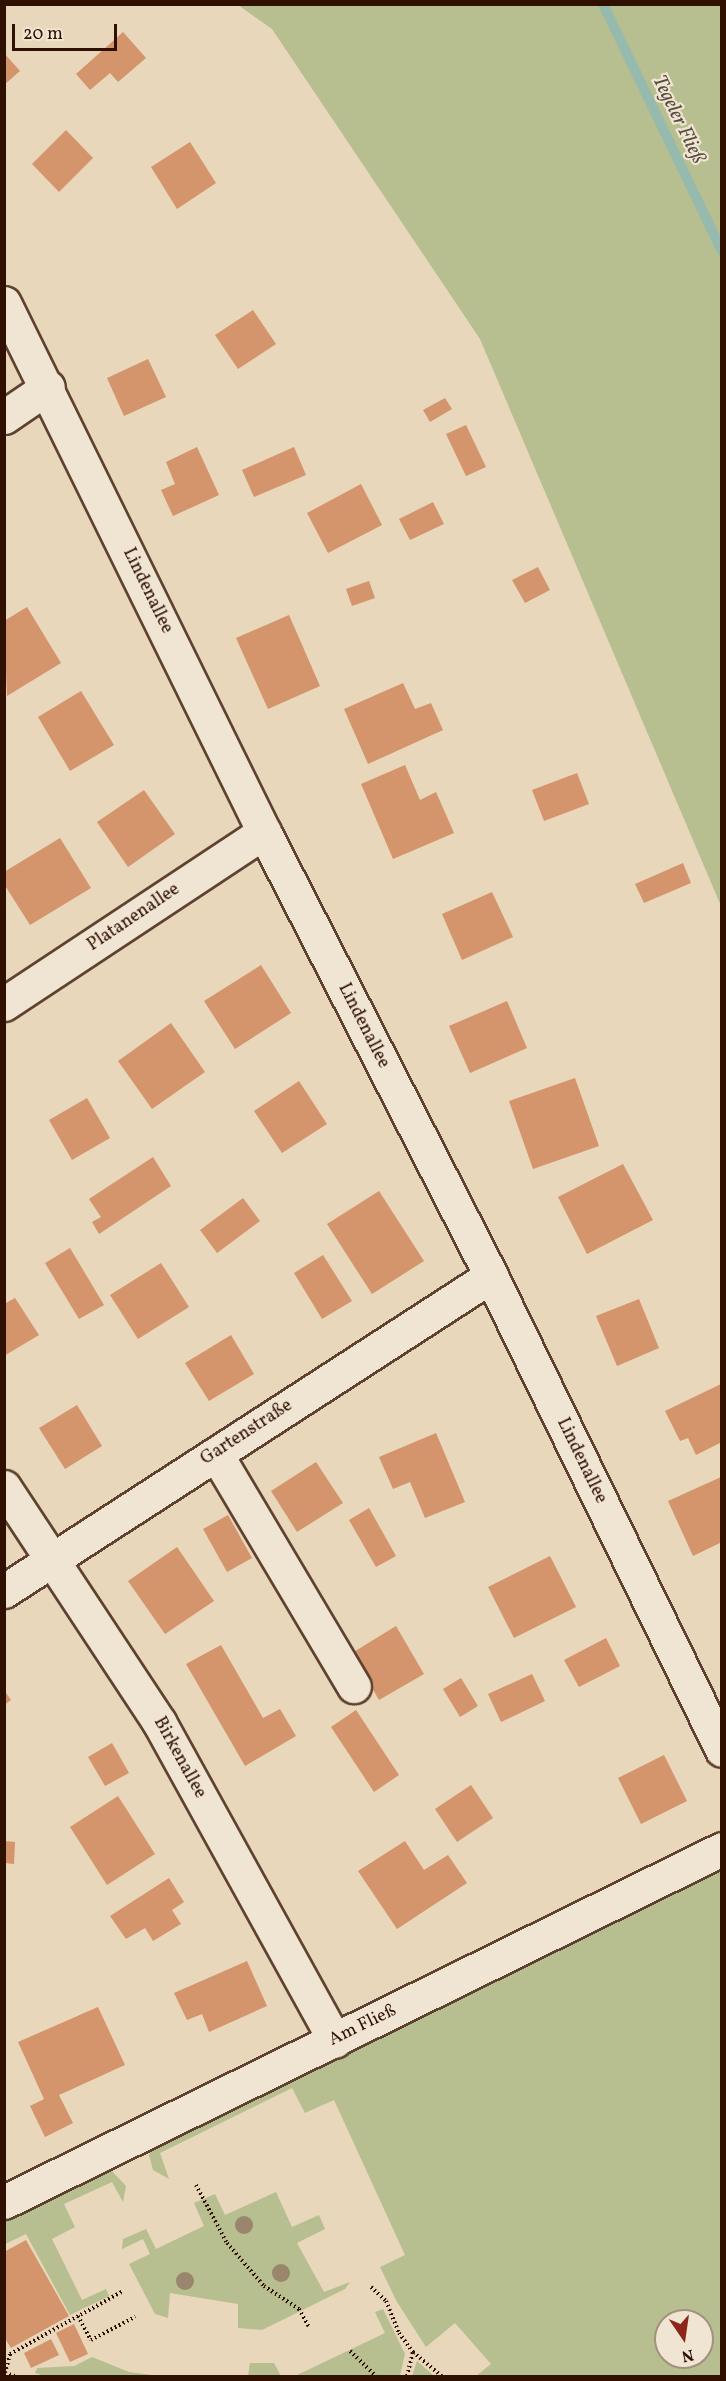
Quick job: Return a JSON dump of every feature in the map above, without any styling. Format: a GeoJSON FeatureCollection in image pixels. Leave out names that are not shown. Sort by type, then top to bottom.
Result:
{"type":"FeatureCollection","features":[{"type":"Feature","properties":{"kind":"street","name":"Lindenallee"},"geometry":{"type":"LineString","coordinates":[[4,303],[48,387],[264,832],[491,1276],[722,1750]]}},
{"type":"Feature","properties":{"kind":"street"},"geometry":{"type":"LineString","coordinates":[[4,417],[48,387]]}},
{"type":"Feature","properties":{"kind":"street","name":"Platanenallee"},"geometry":{"type":"LineString","coordinates":[[4,1004],[264,832]]}},
{"type":"Feature","properties":{"kind":"street","name":"Gartenstraße"},"geometry":{"type":"LineString","coordinates":[[4,1591],[491,1276]]}},
{"type":"Feature","properties":{"kind":"street"},"geometry":{"type":"LineString","coordinates":[[216,1454],[354,1686]]}},
{"type":"Feature","properties":{"kind":"street","name":"Birkenallee"},"geometry":{"type":"LineString","coordinates":[[4,1487],[159,1722],[335,2041]]}},
{"type":"Feature","properties":{"kind":"street","name":"Am Fließ"},"geometry":{"type":"LineString","coordinates":[[4,2202],[722,1849]]}},
{"type":"Feature","properties":{"kind":"path"},"geometry":{"type":"LineString","coordinates":[[195,2185],[232,2250],[264,2286],[299,2309],[309,2327]]}},
{"type":"Feature","properties":{"kind":"path"},"geometry":{"type":"LineString","coordinates":[[371,2288],[386,2301],[399,2333],[413,2352],[442,2376]]}},
{"type":"Feature","properties":{"kind":"path"},"geometry":{"type":"LineString","coordinates":[[15,2376],[5,2373],[10,2354],[123,2291]]}},
{"type":"Feature","properties":{"kind":"path"},"geometry":{"type":"LineString","coordinates":[[78,2316],[91,2340],[135,2317]]}},
{"type":"Feature","properties":{"kind":"path"},"geometry":{"type":"LineString","coordinates":[[350,2351],[376,2376]]}},
{"type":"Feature","properties":{"kind":"path"},"geometry":{"type":"LineString","coordinates":[[407,2376],[413,2352]]}},
{"type":"Feature","properties":{"kind":"green space"},"geometry":{"type":"Polygon","coordinates":[[[238,5],[721,5],[721,906],[480,339],[272,29],[238,5]]]}},
{"type":"Feature","properties":{"kind":"green space"},"geometry":{"type":"Polygon","coordinates":[[[721,1871],[721,2376],[476,2376],[491,2364],[455,2323],[426,2347],[397,2302],[380,2267],[405,2255],[334,2100],[305,2113],[292,2088],[160,2153],[169,2179],[153,2170],[149,2155],[157,2137],[721,1871]]]}},
{"type":"Feature","properties":{"kind":"green space"},"geometry":{"type":"Polygon","coordinates":[[[109,2168],[126,2186],[123,2202],[112,2182],[64,2204],[75,2227],[52,2239],[82,2300],[106,2289],[109,2296],[70,2315],[26,2234],[5,2244],[5,2214],[109,2168]]]}},
{"type":"Feature","properties":{"kind":"green space"},"geometry":{"type":"Polygon","coordinates":[[[276,2192],[292,2227],[319,2215],[325,2229],[297,2243],[324,2292],[350,2282],[345,2289],[262,2330],[238,2328],[238,2304],[170,2293],[168,2318],[155,2314],[129,2264],[150,2254],[143,2239],[122,2249],[123,2239],[146,2229],[156,2249],[204,2226],[194,2203],[215,2194],[225,2215],[276,2192]]]}},
{"type":"Feature","properties":{"kind":"green space"},"geometry":{"type":"Polygon","coordinates":[[[383,2309],[405,2354],[400,2376],[295,2376],[385,2333],[375,2312],[383,2309]]]}},
{"type":"Feature","properties":{"kind":"green space"},"geometry":{"type":"Polygon","coordinates":[[[92,2357],[129,2372],[160,2376],[44,2376],[35,2373],[37,2368],[74,2366],[92,2357]]]}},
{"type":"Feature","properties":{"kind":"green space"},"geometry":{"type":"Polygon","coordinates":[[[417,2361],[434,2376],[412,2376],[417,2361]]]}},
{"type":"Feature","properties":{"kind":"green space"},"geometry":{"type":"Polygon","coordinates":[[[250,2363],[274,2363],[281,2376],[248,2376],[250,2363]]]}},
{"type":"Feature","properties":{"kind":"building"},"geometry":{"type":"Polygon","coordinates":[[[123,32],[146,58],[118,82],[110,73],[90,90],[76,74],[123,32]]]}},
{"type":"Feature","properties":{"kind":"building"},"geometry":{"type":"Polygon","coordinates":[[[4,53],[20,71],[4,85],[4,53]]]}},
{"type":"Feature","properties":{"kind":"building"},"geometry":{"type":"Polygon","coordinates":[[[66,130],[93,158],[59,192],[32,164],[66,130]]]}},
{"type":"Feature","properties":{"kind":"building"},"geometry":{"type":"Polygon","coordinates":[[[190,142],[216,183],[177,209],[151,167],[190,142]]]}},
{"type":"Feature","properties":{"kind":"building"},"geometry":{"type":"Polygon","coordinates":[[[253,310],[276,344],[238,369],[215,335],[253,310]]]}},
{"type":"Feature","properties":{"kind":"building"},"geometry":{"type":"Polygon","coordinates":[[[148,359],[166,397],[124,416],[107,378],[148,359]]]}},
{"type":"Feature","properties":{"kind":"building"},"geometry":{"type":"Polygon","coordinates":[[[445,398],[452,409],[430,422],[423,410],[445,398]]]}},
{"type":"Feature","properties":{"kind":"building"},"geometry":{"type":"Polygon","coordinates":[[[466,425],[486,467],[466,476],[446,434],[466,425]]]}},
{"type":"Feature","properties":{"kind":"building"},"geometry":{"type":"Polygon","coordinates":[[[197,447],[219,495],[173,516],[161,490],[175,484],[166,462],[197,447]]]}},
{"type":"Feature","properties":{"kind":"building"},"geometry":{"type":"Polygon","coordinates":[[[294,447],[306,475],[254,497],[242,470],[294,447]]]}},
{"type":"Feature","properties":{"kind":"building"},"geometry":{"type":"Polygon","coordinates":[[[361,484],[382,525],[328,553],[307,513],[361,484]]]}},
{"type":"Feature","properties":{"kind":"building"},"geometry":{"type":"Polygon","coordinates":[[[433,502],[444,524],[410,540],[399,519],[433,502]]]}},
{"type":"Feature","properties":{"kind":"building"},"geometry":{"type":"Polygon","coordinates":[[[538,567],[550,590],[525,603],[512,580],[538,567]]]}},
{"type":"Feature","properties":{"kind":"building"},"geometry":{"type":"Polygon","coordinates":[[[369,581],[375,598],[352,606],[346,589],[369,581]]]}},
{"type":"Feature","properties":{"kind":"building"},"geometry":{"type":"Polygon","coordinates":[[[27,607],[61,663],[7,696],[4,621],[27,607]]]}},
{"type":"Feature","properties":{"kind":"building"},"geometry":{"type":"Polygon","coordinates":[[[289,615],[320,686],[268,709],[236,638],[289,615]]]}},
{"type":"Feature","properties":{"kind":"building"},"geometry":{"type":"Polygon","coordinates":[[[403,683],[415,709],[431,703],[443,730],[368,764],[344,709],[403,683]]]}},
{"type":"Feature","properties":{"kind":"building"},"geometry":{"type":"Polygon","coordinates":[[[81,691],[114,745],[70,771],[38,717],[81,691]]]}},
{"type":"Feature","properties":{"kind":"building"},"geometry":{"type":"Polygon","coordinates":[[[405,765],[420,800],[436,792],[454,833],[393,859],[361,784],[405,765]]]}},
{"type":"Feature","properties":{"kind":"building"},"geometry":{"type":"Polygon","coordinates":[[[577,773],[589,804],[544,821],[532,790],[577,773]]]}},
{"type":"Feature","properties":{"kind":"building"},"geometry":{"type":"Polygon","coordinates":[[[144,790],[175,834],[128,867],[97,822],[144,790]]]}},
{"type":"Feature","properties":{"kind":"building"},"geometry":{"type":"Polygon","coordinates":[[[60,838],[91,888],[30,925],[4,884],[4,872],[60,838]]]}},
{"type":"Feature","properties":{"kind":"building"},"geometry":{"type":"Polygon","coordinates":[[[683,863],[691,883],[644,903],[635,884],[683,863]]]}},
{"type":"Feature","properties":{"kind":"building"},"geometry":{"type":"Polygon","coordinates":[[[492,892],[513,937],[462,960],[442,914],[492,892]]]}},
{"type":"Feature","properties":{"kind":"building"},"geometry":{"type":"Polygon","coordinates":[[[261,965],[291,1013],[235,1049],[204,1001],[261,965]]]}},
{"type":"Feature","properties":{"kind":"building"},"geometry":{"type":"Polygon","coordinates":[[[507,1001],[527,1048],[470,1073],[449,1026],[507,1001]]]}},
{"type":"Feature","properties":{"kind":"building"},"geometry":{"type":"Polygon","coordinates":[[[171,1023],[205,1072],[152,1109],[118,1061],[171,1023]]]}},
{"type":"Feature","properties":{"kind":"building"},"geometry":{"type":"Polygon","coordinates":[[[575,1078],[599,1146],[533,1169],[509,1101],[575,1078]]]}},
{"type":"Feature","properties":{"kind":"building"},"geometry":{"type":"Polygon","coordinates":[[[299,1081],[327,1124],[282,1153],[254,1111],[299,1081]]]}},
{"type":"Feature","properties":{"kind":"building"},"geometry":{"type":"Polygon","coordinates":[[[87,1098],[110,1138],[72,1160],[49,1120],[87,1098]]]}},
{"type":"Feature","properties":{"kind":"building"},"geometry":{"type":"Polygon","coordinates":[[[153,1157],[171,1186],[99,1234],[92,1222],[101,1217],[89,1199],[153,1157]]]}},
{"type":"Feature","properties":{"kind":"building"},"geometry":{"type":"Polygon","coordinates":[[[623,1164],[653,1220],[587,1254],[558,1197],[623,1164]]]}},
{"type":"Feature","properties":{"kind":"building"},"geometry":{"type":"Polygon","coordinates":[[[379,1191],[424,1261],[372,1294],[327,1224],[379,1191]]]}},
{"type":"Feature","properties":{"kind":"building"},"geometry":{"type":"Polygon","coordinates":[[[243,1198],[260,1221],[217,1253],[200,1230],[243,1198]]]}},
{"type":"Feature","properties":{"kind":"building"},"geometry":{"type":"Polygon","coordinates":[[[70,1248],[104,1305],[79,1319],[45,1263],[70,1248]]]}},
{"type":"Feature","properties":{"kind":"building"},"geometry":{"type":"Polygon","coordinates":[[[323,1255],[352,1301],[322,1319],[294,1273],[323,1255]]]}},
{"type":"Feature","properties":{"kind":"building"},"geometry":{"type":"Polygon","coordinates":[[[161,1263],[189,1307],[138,1339],[110,1295],[161,1263]]]}},
{"type":"Feature","properties":{"kind":"building"},"geometry":{"type":"Polygon","coordinates":[[[15,1298],[39,1335],[4,1356],[4,1304],[15,1298]]]}},
{"type":"Feature","properties":{"kind":"building"},"geometry":{"type":"Polygon","coordinates":[[[639,1299],[659,1348],[617,1366],[596,1316],[639,1299]]]}},
{"type":"Feature","properties":{"kind":"building"},"geometry":{"type":"Polygon","coordinates":[[[231,1335],[254,1374],[209,1401],[185,1363],[231,1335]]]}},
{"type":"Feature","properties":{"kind":"building"},"geometry":{"type":"Polygon","coordinates":[[[721,1384],[722,1442],[696,1455],[688,1438],[680,1441],[665,1411],[721,1384]]]}},
{"type":"Feature","properties":{"kind":"building"},"geometry":{"type":"Polygon","coordinates":[[[77,1405],[102,1446],[65,1469],[39,1428],[77,1405]]]}},
{"type":"Feature","properties":{"kind":"building"},"geometry":{"type":"Polygon","coordinates":[[[436,1433],[465,1502],[425,1518],[410,1482],[393,1489],[379,1457],[436,1433]]]}},
{"type":"Feature","properties":{"kind":"building"},"geometry":{"type":"Polygon","coordinates":[[[316,1462],[343,1503],[297,1532],[271,1491],[316,1462]]]}},
{"type":"Feature","properties":{"kind":"building"},"geometry":{"type":"Polygon","coordinates":[[[721,1477],[722,1542],[693,1556],[668,1501],[721,1477]]]}},
{"type":"Feature","properties":{"kind":"building"},"geometry":{"type":"Polygon","coordinates":[[[369,1508],[396,1556],[376,1567],[349,1520],[369,1508]]]}},
{"type":"Feature","properties":{"kind":"building"},"geometry":{"type":"Polygon","coordinates":[[[228,1515],[252,1558],[227,1572],[203,1529],[228,1515]]]}},
{"type":"Feature","properties":{"kind":"building"},"geometry":{"type":"Polygon","coordinates":[[[177,1547],[214,1601],[165,1634],[128,1581],[177,1547]]]}},
{"type":"Feature","properties":{"kind":"building"},"geometry":{"type":"Polygon","coordinates":[[[550,1556],[576,1607],[514,1638],[488,1587],[550,1556]]]}},
{"type":"Feature","properties":{"kind":"building"},"geometry":{"type":"Polygon","coordinates":[[[396,1626],[424,1674],[379,1700],[352,1653],[396,1626]]]}},
{"type":"Feature","properties":{"kind":"building"},"geometry":{"type":"Polygon","coordinates":[[[606,1638],[620,1666],[579,1687],[564,1660],[606,1638]]]}},
{"type":"Feature","properties":{"kind":"building"},"geometry":{"type":"Polygon","coordinates":[[[221,1645],[263,1718],[280,1709],[296,1736],[245,1766],[186,1664],[221,1645]]]}},
{"type":"Feature","properties":{"kind":"building"},"geometry":{"type":"Polygon","coordinates":[[[532,1674],[545,1701],[501,1722],[488,1694],[532,1674]]]}},
{"type":"Feature","properties":{"kind":"building"},"geometry":{"type":"Polygon","coordinates":[[[461,1678],[478,1706],[460,1717],[443,1689],[461,1678]]]}},
{"type":"Feature","properties":{"kind":"building"},"geometry":{"type":"Polygon","coordinates":[[[4,1690],[11,1700],[4,1705],[4,1690]]]}},
{"type":"Feature","properties":{"kind":"building"},"geometry":{"type":"Polygon","coordinates":[[[356,1710],[399,1775],[374,1792],[331,1727],[356,1710]]]}},
{"type":"Feature","properties":{"kind":"building"},"geometry":{"type":"Polygon","coordinates":[[[112,1743],[129,1773],[105,1786],[88,1757],[112,1743]]]}},
{"type":"Feature","properties":{"kind":"building"},"geometry":{"type":"Polygon","coordinates":[[[664,1755],[687,1801],[641,1824],[618,1778],[664,1755]]]}},
{"type":"Feature","properties":{"kind":"building"},"geometry":{"type":"Polygon","coordinates":[[[471,1785],[493,1818],[457,1842],[435,1809],[471,1785]]]}},
{"type":"Feature","properties":{"kind":"building"},"geometry":{"type":"Polygon","coordinates":[[[118,1796],[155,1854],[107,1885],[70,1827],[118,1796]]]}},
{"type":"Feature","properties":{"kind":"building"},"geometry":{"type":"Polygon","coordinates":[[[5,1841],[15,1842],[14,1864],[5,1863],[5,1841]]]}},
{"type":"Feature","properties":{"kind":"building"},"geometry":{"type":"Polygon","coordinates":[[[405,1841],[424,1870],[448,1855],[467,1883],[397,1929],[358,1871],[405,1841]]]}},
{"type":"Feature","properties":{"kind":"building"},"geometry":{"type":"Polygon","coordinates":[[[169,1878],[184,1902],[172,1910],[181,1924],[153,1941],[145,1928],[126,1939],[110,1916],[169,1878]]]}},
{"type":"Feature","properties":{"kind":"building"},"geometry":{"type":"Polygon","coordinates":[[[247,1961],[267,2006],[209,2032],[202,2014],[187,2020],[174,1993],[247,1961]]]}},
{"type":"Feature","properties":{"kind":"building"},"geometry":{"type":"Polygon","coordinates":[[[98,2007],[125,2065],[59,2095],[73,2123],[45,2137],[30,2106],[44,2099],[18,2042],[98,2007]]]}},
{"type":"Feature","properties":{"kind":"building"},"geometry":{"type":"Polygon","coordinates":[[[26,2240],[69,2316],[11,2348],[4,2337],[4,2252],[26,2240]]]}},
{"type":"Feature","properties":{"kind":"building"},"geometry":{"type":"Polygon","coordinates":[[[74,2324],[88,2354],[70,2362],[56,2333],[74,2324]]]}},
{"type":"Feature","properties":{"kind":"building"},"geometry":{"type":"Polygon","coordinates":[[[51,2339],[59,2355],[31,2368],[24,2353],[51,2339]]]}},
{"type":"Feature","properties":{"kind":"waterway","name":"Tegeler Fließ"},"geometry":{"type":"LineString","coordinates":[[603,4],[722,251]]}}]}
